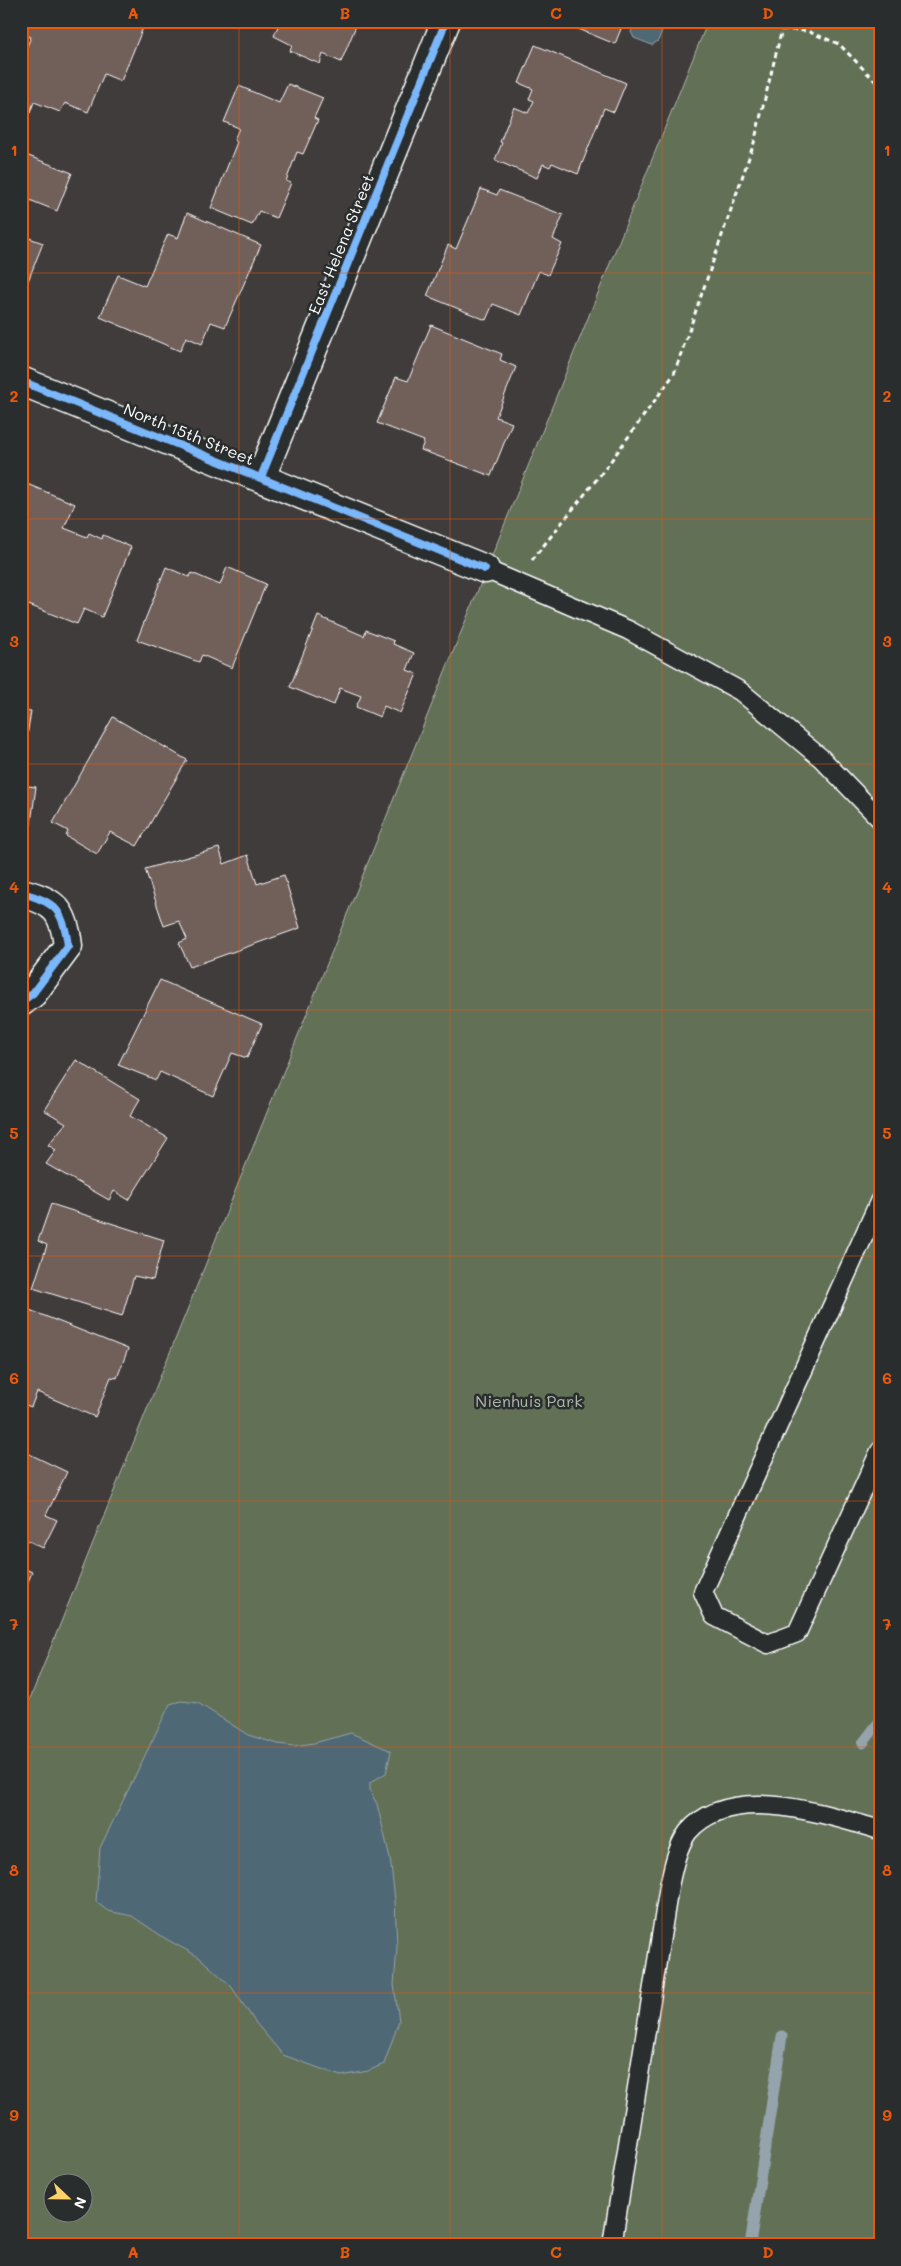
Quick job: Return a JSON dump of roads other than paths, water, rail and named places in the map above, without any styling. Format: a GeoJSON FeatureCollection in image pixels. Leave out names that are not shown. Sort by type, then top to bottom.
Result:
{"type":"FeatureCollection","features":[{"type":"Feature","properties":{"kind":"street","name":"East Helena Street"},"geometry":{"type":"LineString","coordinates":[[261,477],[446,21]]}},
{"type":"Feature","properties":{"kind":"street","name":"North 15th Street"},"geometry":{"type":"LineString","coordinates":[[21,381],[486,569]]}},
{"type":"Feature","properties":{"kind":"street"},"geometry":{"type":"LineString","coordinates":[[21,893],[40,897],[56,910],[66,924],[68,946],[33,993],[21,1002]]}},
{"type":"Feature","properties":{"kind":"lane"},"geometry":{"type":"LineString","coordinates":[[486,569],[628,630],[740,691],[821,758],[880,819]]}},
{"type":"Feature","properties":{"kind":"lane"},"geometry":{"type":"LineString","coordinates":[[880,1200],[703,1592],[714,1616],[768,1644],[798,1633],[880,1451]]}},
{"type":"Feature","properties":{"kind":"lane"},"geometry":{"type":"LineString","coordinates":[[612,2245],[669,1886],[676,1858],[688,1833],[702,1819],[723,1810],[746,1806],[772,1806],[801,1810],[880,1830]]}},
{"type":"Feature","properties":{"kind":"water"},"geometry":{"type":"Polygon","coordinates":[[[635,21],[666,21],[658,41],[652,45],[634,38],[631,32],[635,21]]]}},
{"type":"Feature","properties":{"kind":"water"},"geometry":{"type":"Polygon","coordinates":[[[181,1701],[198,1703],[248,1735],[278,1744],[294,1746],[314,1743],[351,1733],[391,1751],[386,1773],[370,1783],[370,1791],[377,1804],[390,1858],[395,1900],[397,1947],[394,1985],[399,2021],[384,2064],[368,2071],[341,2076],[283,2055],[255,2022],[231,1986],[199,1957],[166,1939],[132,1916],[108,1911],[96,1902],[100,1848],[170,1704],[181,1701]]]}},
{"type":"Feature","properties":{"kind":"waterway"},"geometry":{"type":"LineString","coordinates":[[863,1743],[880,1721]]}},
{"type":"Feature","properties":{"kind":"waterway"},"geometry":{"type":"LineString","coordinates":[[750,2245],[782,2036]]}},
{"type":"Feature","properties":{"kind":"park label","name":"Nienhuis Park"},"geometry":{"type":"Point","coordinates":[529,1401]}}]}
